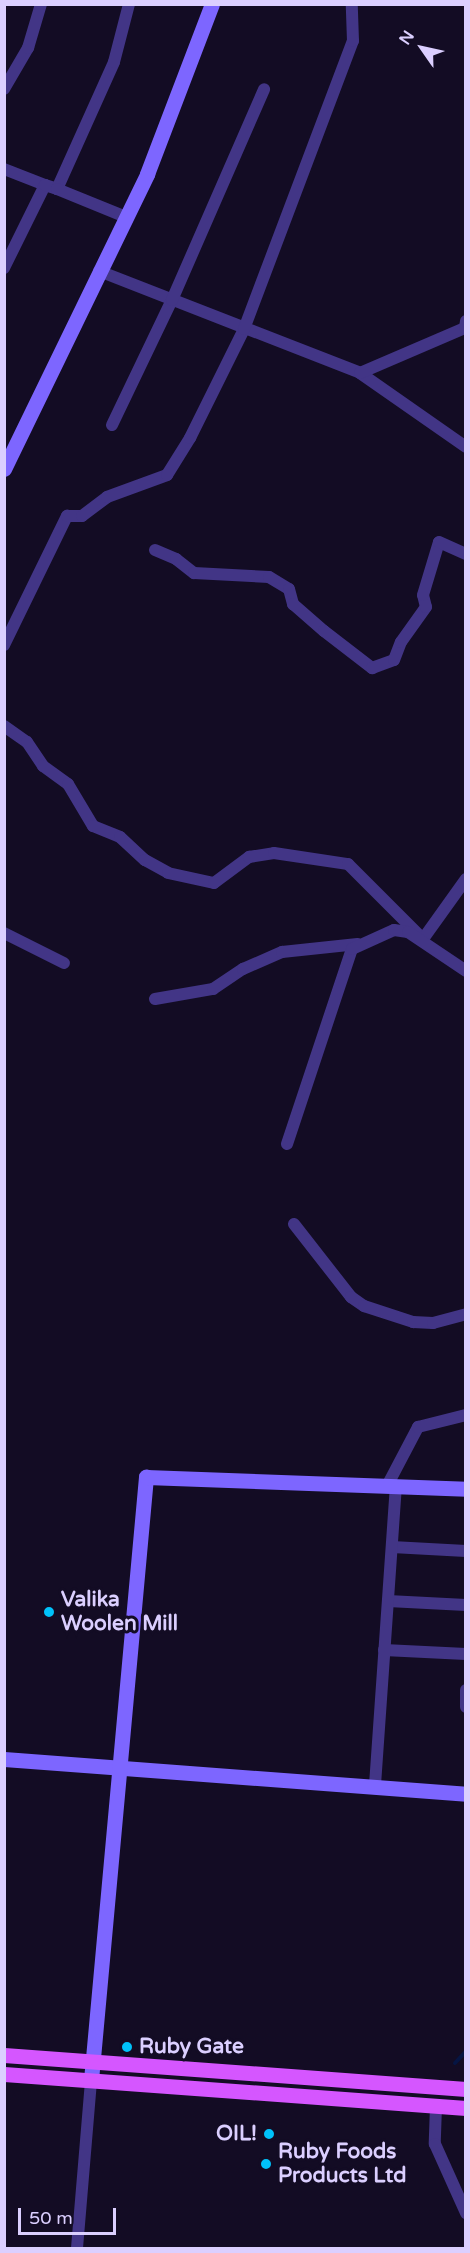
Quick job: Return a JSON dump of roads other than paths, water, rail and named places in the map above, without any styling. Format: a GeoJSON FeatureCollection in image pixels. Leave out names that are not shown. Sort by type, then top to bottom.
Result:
{"type":"FeatureCollection","features":[{"type":"Feature","properties":{"kind":"main road"},"geometry":{"type":"LineString","coordinates":[[4,2055],[465,2089]]}},
{"type":"Feature","properties":{"kind":"main road"},"geometry":{"type":"LineString","coordinates":[[4,2074],[465,2108]]}},
{"type":"Feature","properties":{"kind":"street"},"geometry":{"type":"LineString","coordinates":[[4,89],[28,48],[41,4]]}},
{"type":"Feature","properties":{"kind":"street"},"geometry":{"type":"LineString","coordinates":[[4,268],[51,187],[114,62],[129,4]]}},
{"type":"Feature","properties":{"kind":"street"},"geometry":{"type":"LineString","coordinates":[[4,469],[126,217],[185,81],[212,4]]}},
{"type":"Feature","properties":{"kind":"street"},"geometry":{"type":"LineString","coordinates":[[4,645],[67,516],[82,516],[108,497],[167,475],[190,438],[244,329],[353,41],[352,4]]}},
{"type":"Feature","properties":{"kind":"street"},"geometry":{"type":"LineString","coordinates":[[112,425],[172,300],[264,89]]}},
{"type":"Feature","properties":{"kind":"street"},"geometry":{"type":"LineString","coordinates":[[4,169],[126,217]]}},
{"type":"Feature","properties":{"kind":"street"},"geometry":{"type":"LineString","coordinates":[[99,271],[360,373],[465,447]]}},
{"type":"Feature","properties":{"kind":"street"},"geometry":{"type":"LineString","coordinates":[[360,373],[465,328],[465,321]]}},
{"type":"Feature","properties":{"kind":"street"},"geometry":{"type":"LineString","coordinates":[[155,550],[176,559],[194,573],[269,577],[289,589],[293,604],[372,668],[394,660],[401,642],[426,607],[423,594],[439,542],[465,554]]}},
{"type":"Feature","properties":{"kind":"street"},"geometry":{"type":"LineString","coordinates":[[4,726],[27,742],[43,766],[68,784],[93,826],[120,837],[145,860],[168,873],[214,883],[249,857],[274,853],[348,864],[423,939],[465,971]]}},
{"type":"Feature","properties":{"kind":"street"},"geometry":{"type":"LineString","coordinates":[[423,939],[465,879]]}},
{"type":"Feature","properties":{"kind":"street"},"geometry":{"type":"LineString","coordinates":[[155,999],[213,989],[243,969],[282,952],[358,944],[394,930],[423,939]]}},
{"type":"Feature","properties":{"kind":"street"},"geometry":{"type":"LineString","coordinates":[[4,933],[64,963]]}},
{"type":"Feature","properties":{"kind":"street"},"geometry":{"type":"LineString","coordinates":[[288,1144],[348,955],[358,944]]}},
{"type":"Feature","properties":{"kind":"street"},"geometry":{"type":"LineString","coordinates":[[294,1224],[351,1297],[363,1306],[414,1322],[441,1322],[465,1314]]}},
{"type":"Feature","properties":{"kind":"street"},"geometry":{"type":"LineString","coordinates":[[375,1785],[392,1547],[391,1486],[418,1427],[465,1415]]}},
{"type":"Feature","properties":{"kind":"street"},"geometry":{"type":"LineString","coordinates":[[77,2248],[118,1767],[146,1477],[465,1489]]}},
{"type":"Feature","properties":{"kind":"street"},"geometry":{"type":"LineString","coordinates":[[392,1547],[465,1551]]}},
{"type":"Feature","properties":{"kind":"street"},"geometry":{"type":"LineString","coordinates":[[388,1600],[465,1605]]}},
{"type":"Feature","properties":{"kind":"street"},"geometry":{"type":"LineString","coordinates":[[384,1650],[465,1654]]}},
{"type":"Feature","properties":{"kind":"street"},"geometry":{"type":"LineString","coordinates":[[465,1690],[465,1707]]}},
{"type":"Feature","properties":{"kind":"street"},"geometry":{"type":"LineString","coordinates":[[4,1759],[375,1785],[465,1794]]}},
{"type":"Feature","properties":{"kind":"street"},"geometry":{"type":"LineString","coordinates":[[436,2106],[435,2144],[465,2213]]}},
{"type":"Feature","properties":{"kind":"waterway"},"geometry":{"type":"LineString","coordinates":[[455,2063],[466,2051]]}},
{"type":"Feature","properties":{"kind":"place","name":"Valika Woolen Mill"},"geometry":{"type":"Point","coordinates":[49,1612]}},
{"type":"Feature","properties":{"kind":"place","name":"Ruby Gate"},"geometry":{"type":"Point","coordinates":[127,2047]}},
{"type":"Feature","properties":{"kind":"place","name":"OIL!"},"geometry":{"type":"Point","coordinates":[269,2134]}},
{"type":"Feature","properties":{"kind":"place","name":"Ruby Foods Products Ltd"},"geometry":{"type":"Point","coordinates":[266,2164]}}]}
